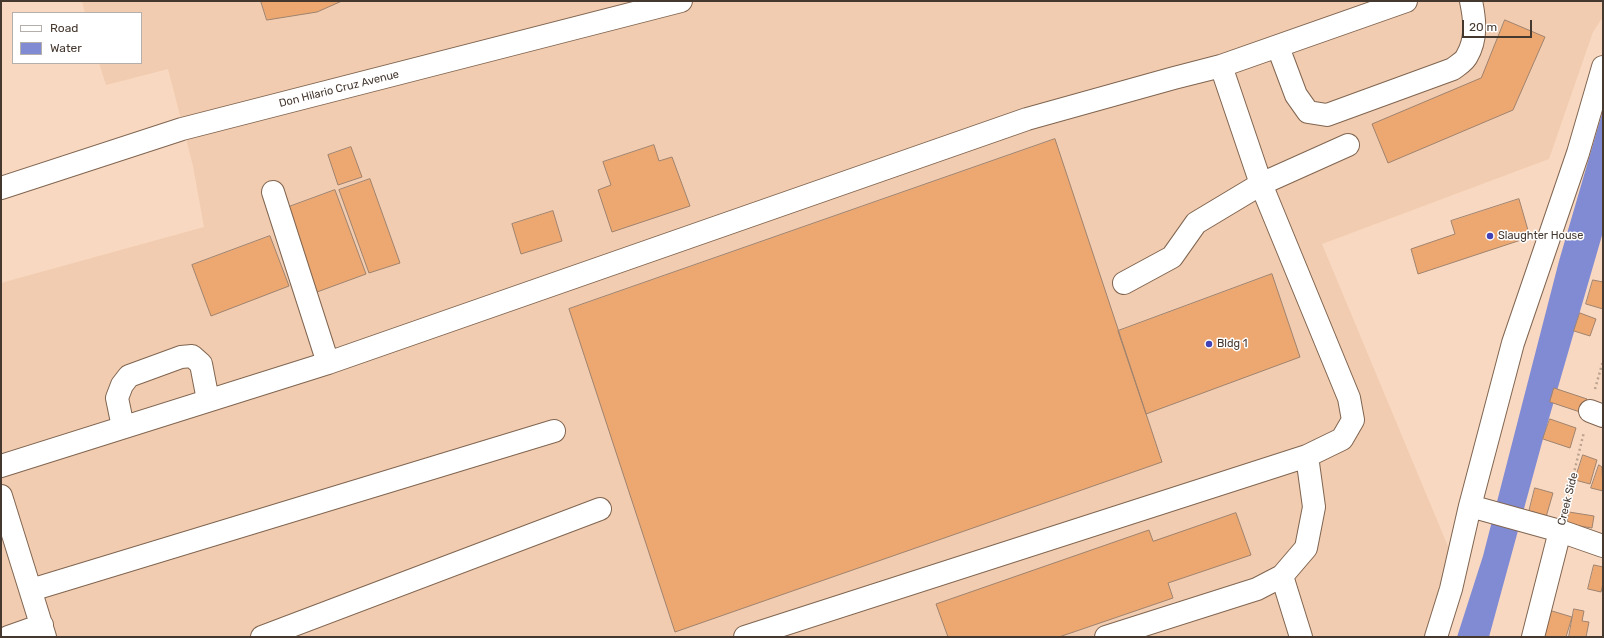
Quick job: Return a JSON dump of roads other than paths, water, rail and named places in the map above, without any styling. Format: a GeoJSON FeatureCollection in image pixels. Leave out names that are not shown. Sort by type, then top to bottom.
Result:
{"type":"FeatureCollection","features":[{"type":"Feature","properties":{"kind":"street","name":"Don Hilario Cruz Avenue"},"geometry":{"type":"LineString","coordinates":[[1,188],[182,130],[680,1]]}},
{"type":"Feature","properties":{"kind":"street"},"geometry":{"type":"LineString","coordinates":[[1,466],[328,362],[1027,119],[1221,66],[1406,1]]}},
{"type":"Feature","properties":{"kind":"street"},"geometry":{"type":"LineString","coordinates":[[1278,47],[1296,95],[1308,112],[1327,115],[1454,69],[1467,58],[1474,38],[1474,16],[1471,1]]}},
{"type":"Feature","properties":{"kind":"street"},"geometry":{"type":"LineString","coordinates":[[745,637],[1308,456],[1342,439],[1353,420],[1349,398],[1261,184],[1221,66]]}},
{"type":"Feature","properties":{"kind":"street"},"geometry":{"type":"LineString","coordinates":[[1436,637],[1451,589],[1480,508],[1513,343],[1578,152],[1603,67]]}},
{"type":"Feature","properties":{"kind":"street"},"geometry":{"type":"LineString","coordinates":[[1124,284],[1172,257],[1196,223],[1261,184],[1348,145]]}},
{"type":"Feature","properties":{"kind":"street"},"geometry":{"type":"LineString","coordinates":[[273,192],[328,362]]}},
{"type":"Feature","properties":{"kind":"street"},"geometry":{"type":"LineString","coordinates":[[123,427],[117,398],[122,385],[129,376],[181,358],[192,356],[201,364],[208,400]]}},
{"type":"Feature","properties":{"kind":"street"},"geometry":{"type":"LineString","coordinates":[[31,590],[554,431]]}},
{"type":"Feature","properties":{"kind":"street"},"geometry":{"type":"LineString","coordinates":[[1106,637],[1257,589],[1282,576],[1306,548],[1314,507],[1308,456]]}},
{"type":"Feature","properties":{"kind":"street"},"geometry":{"type":"LineString","coordinates":[[1,496],[43,631],[8,637]]}},
{"type":"Feature","properties":{"kind":"street"},"geometry":{"type":"LineString","coordinates":[[1480,508],[1560,531],[1603,546]]}},
{"type":"Feature","properties":{"kind":"street"},"geometry":{"type":"LineString","coordinates":[[262,637],[600,509]]}},
{"type":"Feature","properties":{"kind":"street","name":"Creek Side"},"geometry":{"type":"LineString","coordinates":[[1533,637],[1560,531]]}},
{"type":"Feature","properties":{"kind":"street"},"geometry":{"type":"LineString","coordinates":[[1282,576],[1301,637]]}},
{"type":"Feature","properties":{"kind":"water"},"geometry":{"type":"Polygon","coordinates":[[[1603,110],[1603,232],[1543,439],[1489,637],[1457,637],[1483,556],[1559,261],[1603,110]]]}},
{"type":"Feature","properties":{"kind":"place","name":"Slaughter House"},"geometry":{"type":"Point","coordinates":[1490,236]}},
{"type":"Feature","properties":{"kind":"place","name":"Bldg 1"},"geometry":{"type":"Point","coordinates":[1209,344]}}]}
